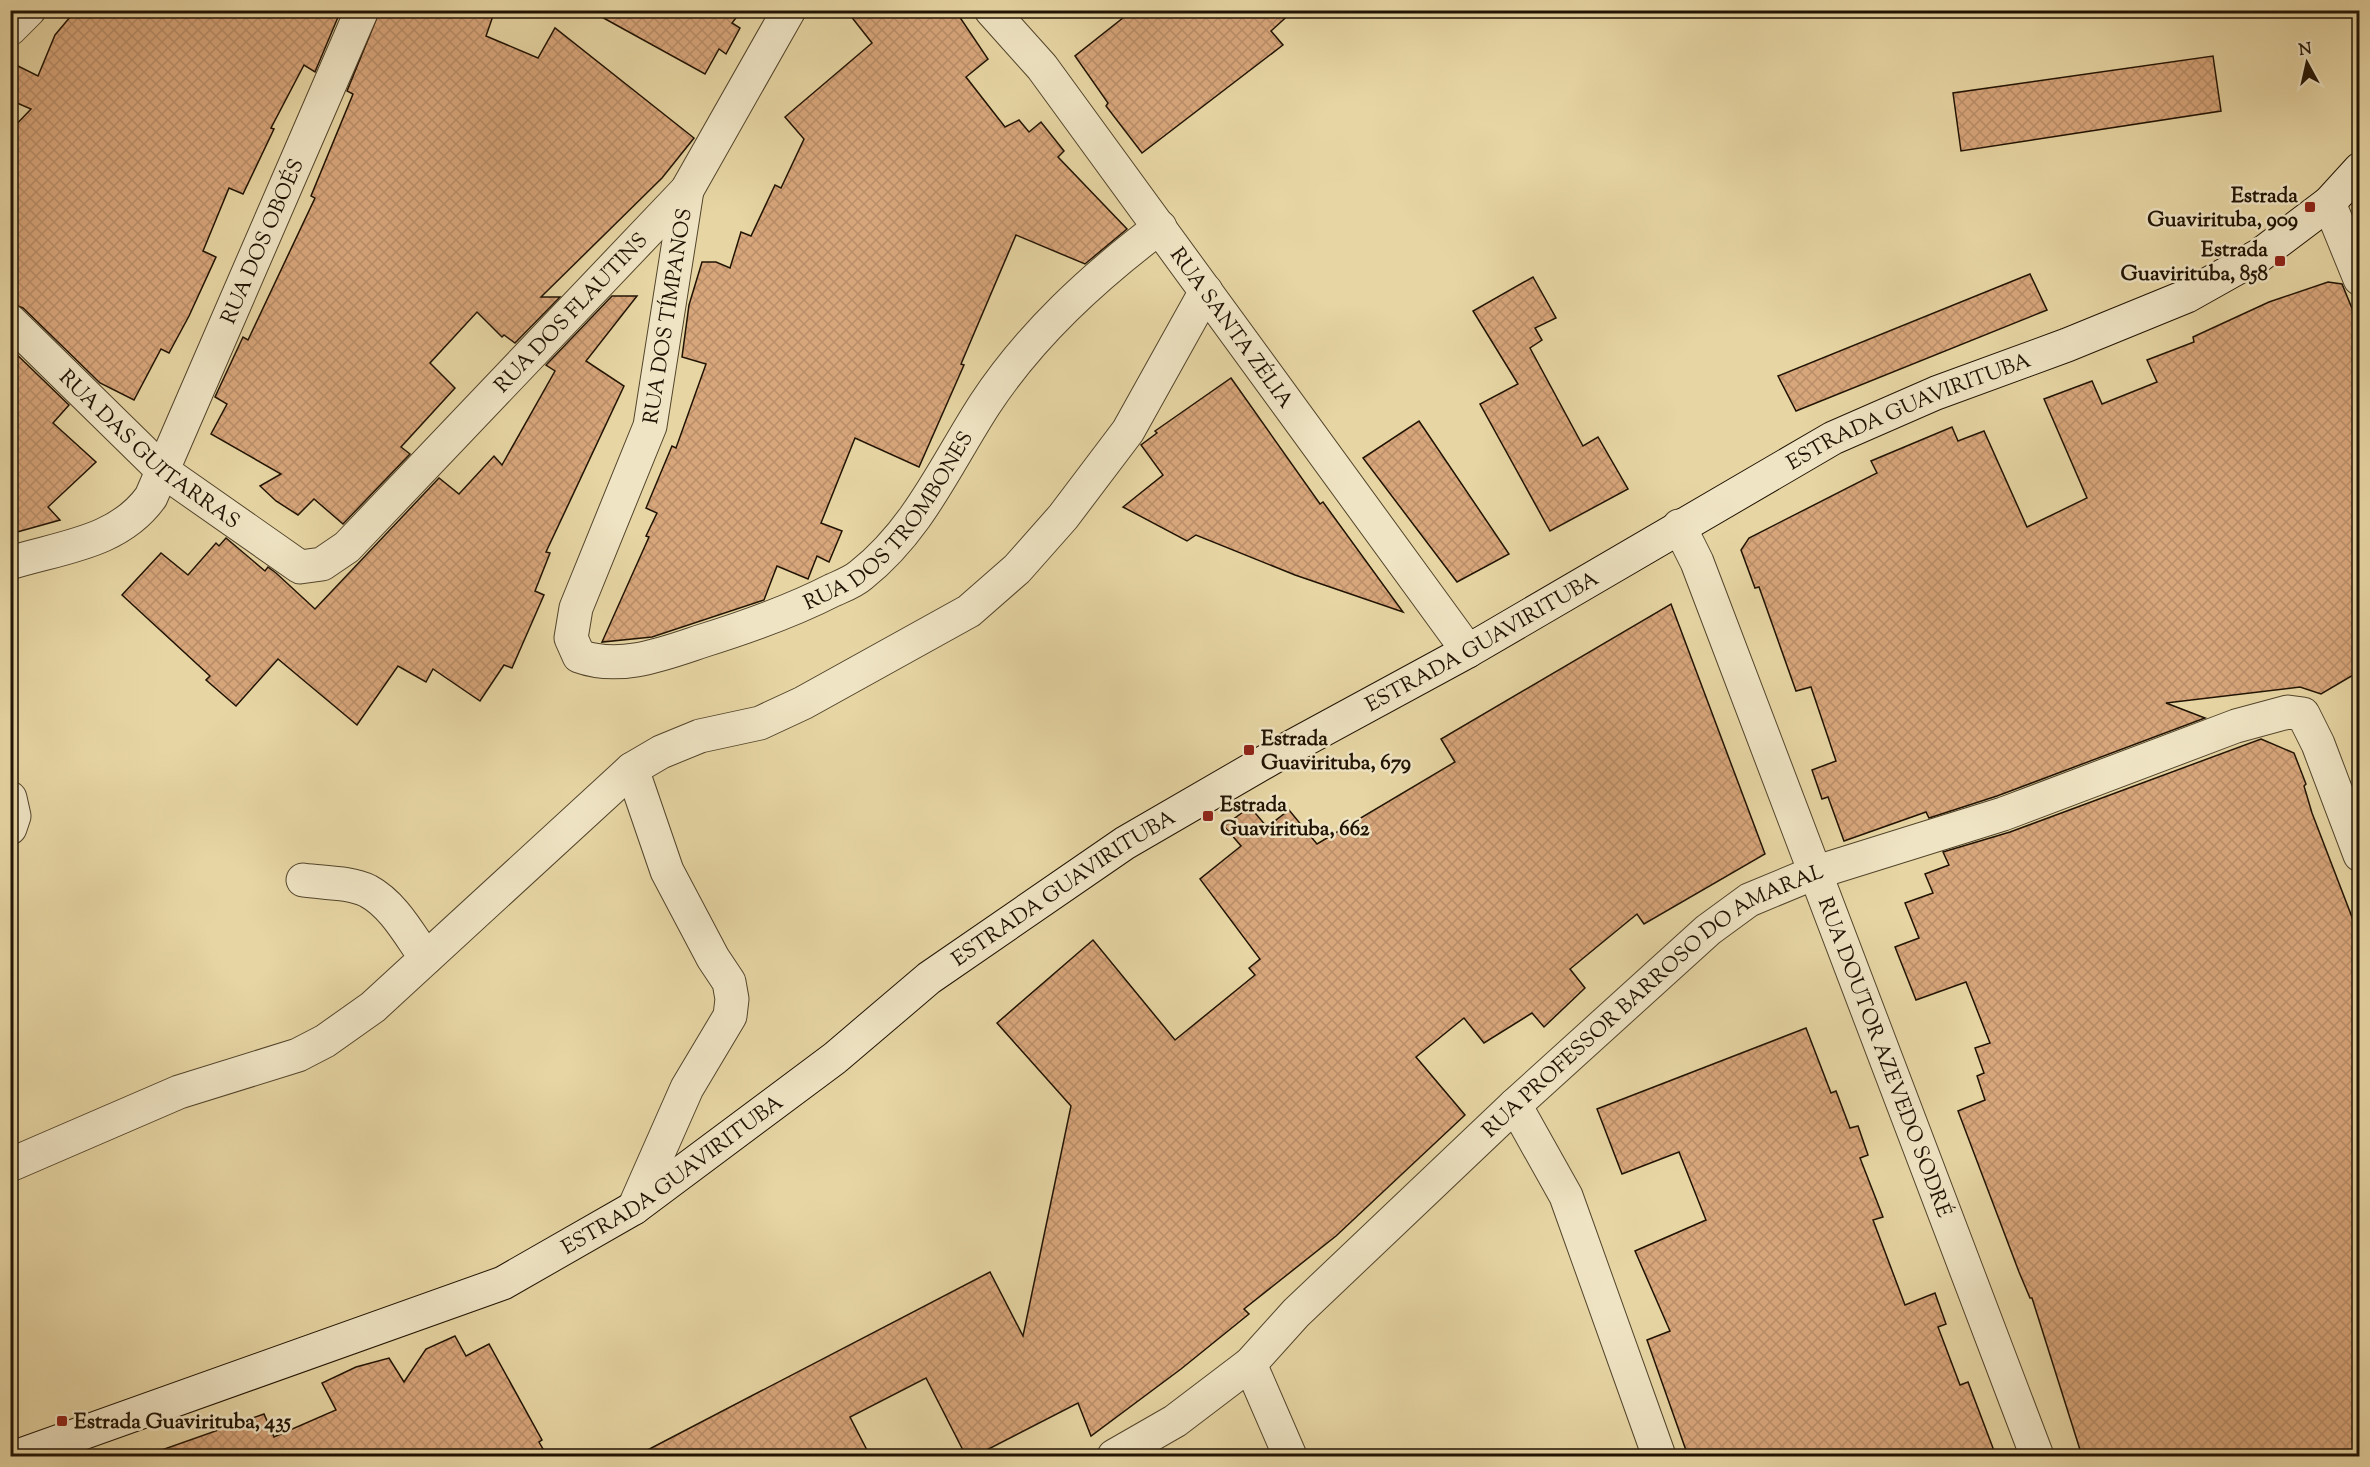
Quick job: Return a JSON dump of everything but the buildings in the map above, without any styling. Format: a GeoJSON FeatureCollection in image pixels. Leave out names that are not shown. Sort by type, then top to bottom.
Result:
{"type":"FeatureCollection","features":[{"type":"Feature","properties":{"kind":"street"},"geometry":{"type":"LineString","coordinates":[[10,29],[29,10]]}},
{"type":"Feature","properties":{"kind":"street","name":"RUA DOS OBOÉS"},"geometry":{"type":"LineString","coordinates":[[10,563],[87,542],[115,531],[140,512],[152,497],[362,10]]}},
{"type":"Feature","properties":{"kind":"street","name":"RUA DOS FLAUTINS"},"geometry":{"type":"LineString","coordinates":[[300,567],[322,564],[347,547],[687,190],[789,10]]}},
{"type":"Feature","properties":{"kind":"street","name":"RUA SANTA ZÉLIA"},"geometry":{"type":"LineString","coordinates":[[991,10],[1042,67],[1468,651]]}},
{"type":"Feature","properties":{"kind":"street","name":"ESTRADA GUAVIRITUBA"},"geometry":{"type":"LineString","coordinates":[[18,1456],[503,1282],[634,1208],[835,1058],[928,978],[1125,843],[1282,752],[1468,651],[1678,526],[1833,438],[1936,393],[2067,345],[2187,296],[2260,255],[2329,203],[2360,168]]}},
{"type":"Feature","properties":{"kind":"street","name":"RUA DOS TÍMPANOS"},"geometry":{"type":"LineString","coordinates":[[576,608],[650,426],[687,190]]}},
{"type":"Feature","properties":{"kind":"street"},"geometry":{"type":"LineString","coordinates":[[2329,203],[2360,279]]}},
{"type":"Feature","properties":{"kind":"street","name":"RUA DOS TROMBONES"},"geometry":{"type":"LineString","coordinates":[[576,608],[571,638],[579,656],[593,661],[612,663],[657,656],[720,635],[806,604],[860,577],[903,537],[940,483],[986,403],[1035,342],[1083,290],[1160,227]]}},
{"type":"Feature","properties":{"kind":"street"},"geometry":{"type":"LineString","coordinates":[[10,1165],[179,1092],[298,1055],[325,1041],[374,1007],[632,769],[661,752],[700,736],[760,723],[803,703],[969,611],[1017,569],[1063,517],[1128,431],[1206,291]]}},
{"type":"Feature","properties":{"kind":"street","name":"RUA DAS GUITARRAS"},"geometry":{"type":"LineString","coordinates":[[10,321],[164,471],[300,567]]}},
{"type":"Feature","properties":{"kind":"street","name":"RUA DOUTOR AZEVEDO SODRÉ"},"geometry":{"type":"LineString","coordinates":[[1678,526],[1697,562],[2037,1456]]}},
{"type":"Feature","properties":{"kind":"street","name":"RUA PROFESSOR BARROSO DO AMARAL"},"geometry":{"type":"LineString","coordinates":[[1114,1456],[1175,1421],[1250,1364],[1296,1313],[1515,1105],[1708,930],[1749,900],[1815,873],[2003,814],[2236,726],[2288,712],[2303,714],[2318,744],[2360,855]]}},
{"type":"Feature","properties":{"kind":"street"},"geometry":{"type":"LineString","coordinates":[[632,769],[667,871],[713,958],[729,982],[732,999],[730,1016],[687,1088],[634,1208]]}},
{"type":"Feature","properties":{"kind":"street"},"geometry":{"type":"LineString","coordinates":[[10,798],[14,816],[10,828]]}},
{"type":"Feature","properties":{"kind":"street"},"geometry":{"type":"LineString","coordinates":[[303,880],[347,885],[367,891],[392,911],[426,958]]}},
{"type":"Feature","properties":{"kind":"street"},"geometry":{"type":"LineString","coordinates":[[1515,1105],[1566,1196],[1659,1456]]}},
{"type":"Feature","properties":{"kind":"street"},"geometry":{"type":"LineString","coordinates":[[1250,1364],[1290,1456]]}},
{"type":"Feature","properties":{"kind":"place","name":"Estrada Guavirituba, 909"},"geometry":{"type":"Point","coordinates":[2310,207]}},
{"type":"Feature","properties":{"kind":"place","name":"Estrada Guavirituba, 858"},"geometry":{"type":"Point","coordinates":[2280,261]}},
{"type":"Feature","properties":{"kind":"place","name":"Estrada Guavirituba, 679"},"geometry":{"type":"Point","coordinates":[1249,750]}},
{"type":"Feature","properties":{"kind":"place","name":"Estrada Guavirituba, 662"},"geometry":{"type":"Point","coordinates":[1208,816]}},
{"type":"Feature","properties":{"kind":"place","name":"Estrada Guavirituba, 435"},"geometry":{"type":"Point","coordinates":[62,1421]}}]}
